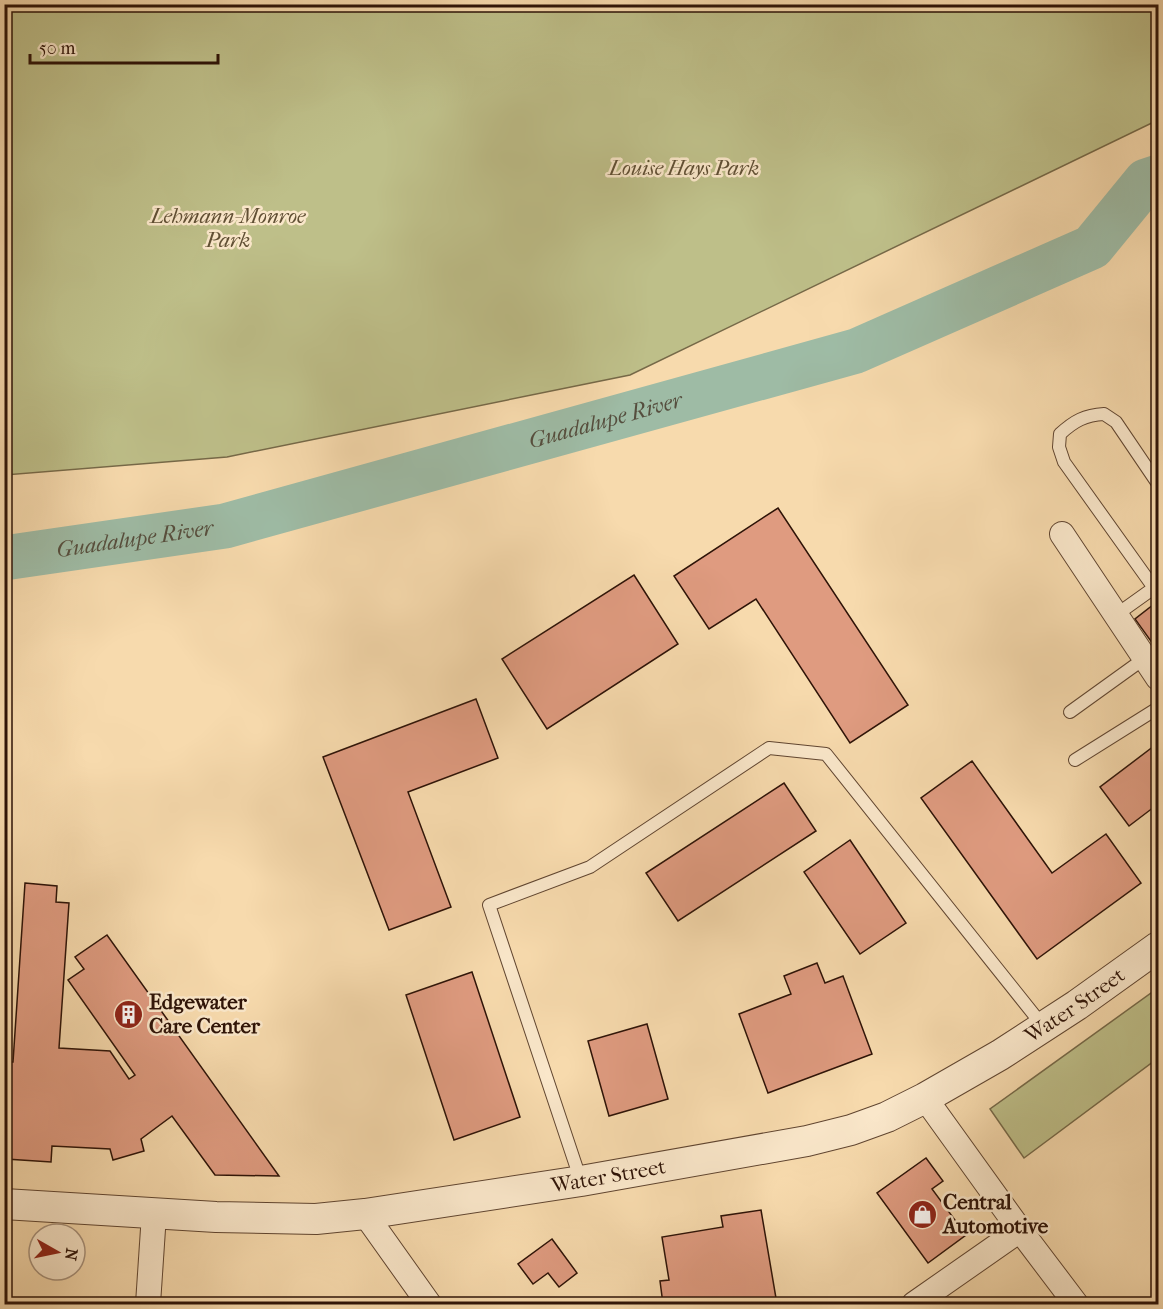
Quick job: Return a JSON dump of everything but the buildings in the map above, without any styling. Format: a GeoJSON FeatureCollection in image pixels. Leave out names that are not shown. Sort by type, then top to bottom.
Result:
{"type":"FeatureCollection","features":[{"type":"Feature","properties":{"kind":"street"},"geometry":{"type":"LineString","coordinates":[[1062,534],[1158,678]]}},
{"type":"Feature","properties":{"kind":"street","name":"Water Street"},"geometry":{"type":"LineString","coordinates":[[4,1204],[154,1214],[304,1219],[365,1214],[581,1181],[807,1141],[851,1130],[887,1117],[926,1098],[1044,1027],[1158,947]]}},
{"type":"Feature","properties":{"kind":"street"},"geometry":{"type":"LineString","coordinates":[[926,1098],[1076,1305]]}},
{"type":"Feature","properties":{"kind":"street"},"geometry":{"type":"LineString","coordinates":[[148,1305],[154,1214]]}},
{"type":"Feature","properties":{"kind":"street"},"geometry":{"type":"LineString","coordinates":[[365,1214],[429,1305]]}},
{"type":"Feature","properties":{"kind":"street"},"geometry":{"type":"LineString","coordinates":[[914,1305],[1020,1230]]}},
{"type":"Feature","properties":{"kind":"lane"},"geometry":{"type":"LineString","coordinates":[[1116,615],[1156,586],[1064,462],[1059,447],[1060,434],[1072,423],[1088,415],[1104,414],[1116,422],[1158,484]]}},
{"type":"Feature","properties":{"kind":"lane"},"geometry":{"type":"LineString","coordinates":[[1070,711],[1145,658]]}},
{"type":"Feature","properties":{"kind":"lane"},"geometry":{"type":"LineString","coordinates":[[1075,760],[1158,708]]}},
{"type":"Feature","properties":{"kind":"lane"},"geometry":{"type":"LineString","coordinates":[[581,1181],[489,905],[590,867],[769,748],[826,754],[1044,1027]]}},
{"type":"Feature","properties":{"kind":"green space"},"geometry":{"type":"Polygon","coordinates":[[[5,4],[1158,5],[1158,120],[630,375],[227,457],[5,475],[5,4]]]}},
{"type":"Feature","properties":{"kind":"green space"},"geometry":{"type":"Polygon","coordinates":[[[1158,988],[1158,1058],[1024,1158],[990,1109],[1158,988]]]}},
{"type":"Feature","properties":{"kind":"waterway","name":"Guadalupe River"},"geometry":{"type":"LineString","coordinates":[[4,558],[225,526],[856,351],[1092,247],[1146,181],[1158,177]]}},
{"type":"Feature","properties":{"kind":"place","name":"Edgewater Care Center"},"geometry":{"type":"Point","coordinates":[128,1014]}},
{"type":"Feature","properties":{"kind":"place","name":"Central Automotive"},"geometry":{"type":"Point","coordinates":[922,1214]}},
{"type":"Feature","properties":{"kind":"park label","name":"Louise Hays Park"},"geometry":{"type":"Point","coordinates":[684,168]}},
{"type":"Feature","properties":{"kind":"park label","name":"Lehmann-Monroe Park"},"geometry":{"type":"Point","coordinates":[228,228]}}]}
